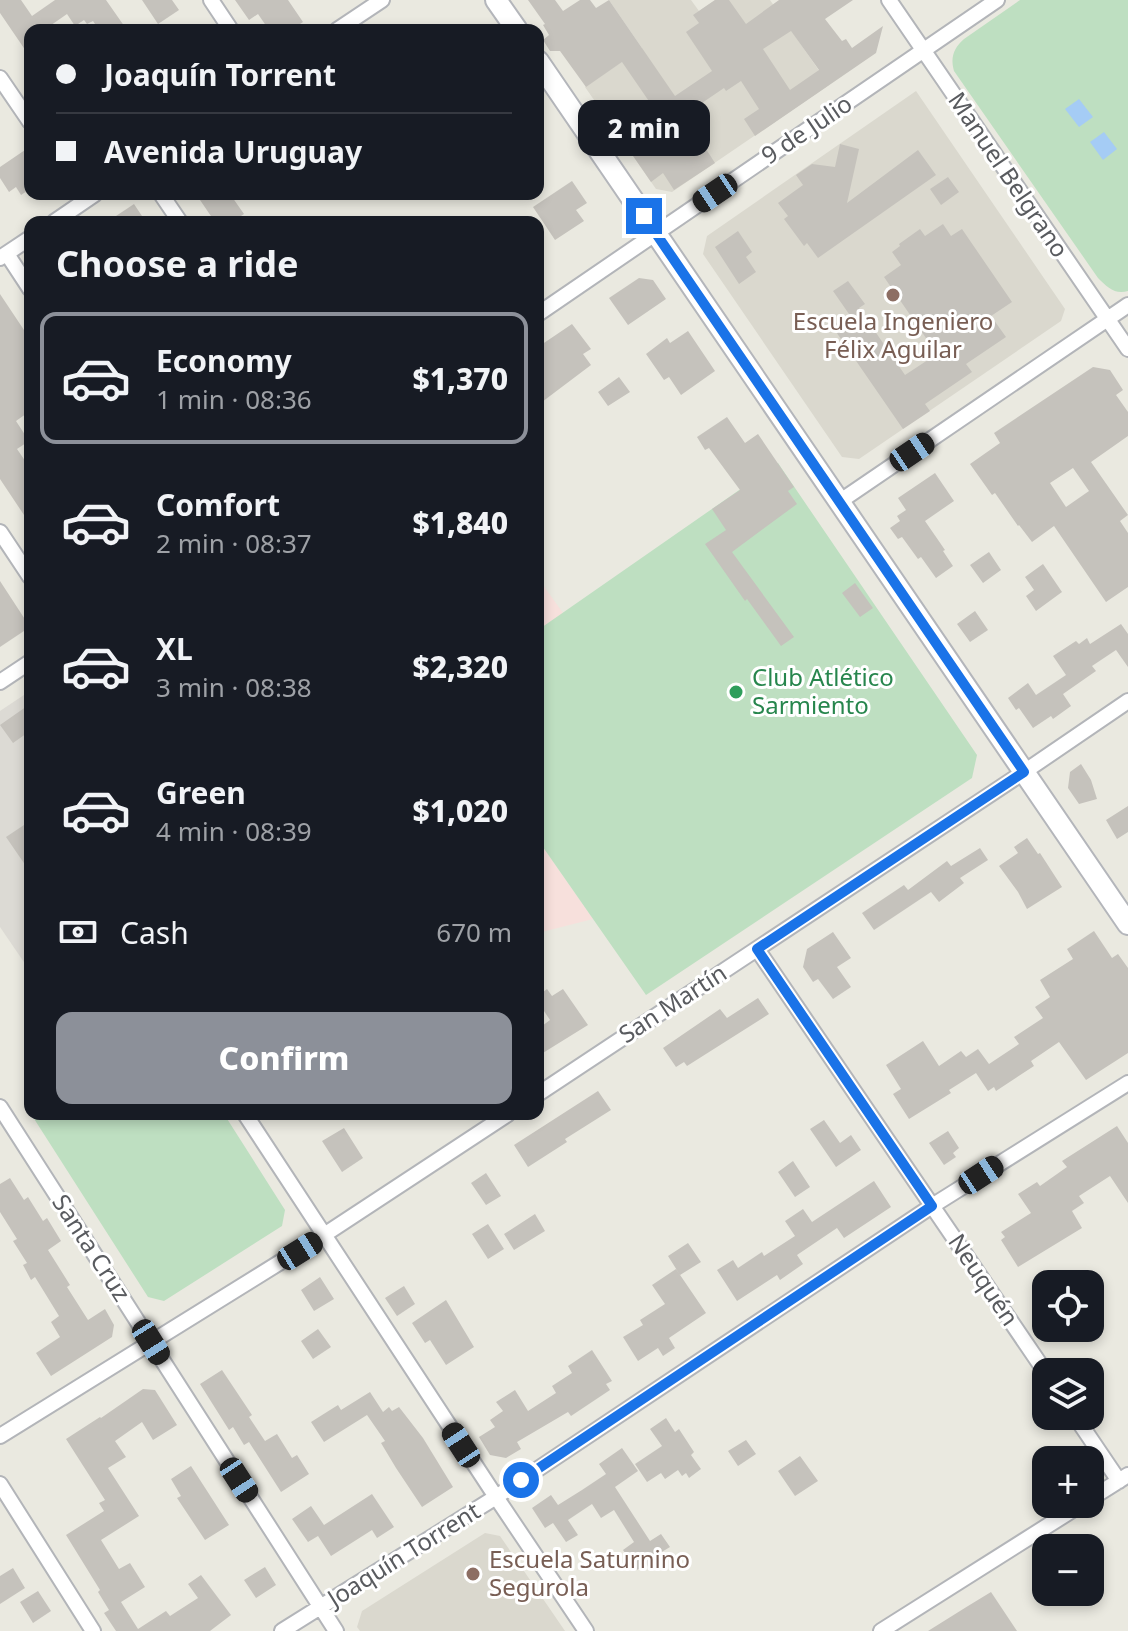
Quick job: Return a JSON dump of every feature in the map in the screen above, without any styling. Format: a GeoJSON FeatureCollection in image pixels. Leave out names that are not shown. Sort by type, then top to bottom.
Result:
{"type":"FeatureCollection","features":[{"type":"Feature","properties":{"kind":"main road"},"geometry":{"type":"LineString","coordinates":[[496,0],[513,24]]}},
{"type":"Feature","properties":{"kind":"main road"},"geometry":{"type":"LineString","coordinates":[[544,70],[1128,924]]}},
{"type":"Feature","properties":{"kind":"street"},"geometry":{"type":"LineString","coordinates":[[211,0],[227,24]]}},
{"type":"Feature","properties":{"kind":"street"},"geometry":{"type":"LineString","coordinates":[[346,24],[382,0]]}},
{"type":"Feature","properties":{"kind":"street","name":"Manuel Belgrano"},"geometry":{"type":"LineString","coordinates":[[889,0],[1128,349]]}},
{"type":"Feature","properties":{"kind":"street","name":"9 de Julio"},"geometry":{"type":"LineString","coordinates":[[544,310],[997,0]]}},
{"type":"Feature","properties":{"kind":"street"},"geometry":{"type":"LineString","coordinates":[[0,78],[24,113]]}},
{"type":"Feature","properties":{"kind":"street"},"geometry":{"type":"LineString","coordinates":[[62,216],[82,200]]}},
{"type":"Feature","properties":{"kind":"street"},"geometry":{"type":"LineString","coordinates":[[24,242],[3,256],[24,282]]}},
{"type":"Feature","properties":{"kind":"street"},"geometry":{"type":"LineString","coordinates":[[839,502],[1128,305]]}},
{"type":"Feature","properties":{"kind":"street"},"geometry":{"type":"LineString","coordinates":[[0,532],[24,568]]}},
{"type":"Feature","properties":{"kind":"street"},"geometry":{"type":"LineString","coordinates":[[0,682],[24,666]]}},
{"type":"Feature","properties":{"kind":"street","name":"San Martín"},"geometry":{"type":"LineString","coordinates":[[544,1090],[1128,701]]}},
{"type":"Feature","properties":{"kind":"street","name":"Neuquén"},"geometry":{"type":"LineString","coordinates":[[757,949],[1036,1358]]}},
{"type":"Feature","properties":{"kind":"street","name":"Joaquín Torrent"},"geometry":{"type":"LineString","coordinates":[[282,1631],[496,1497],[932,1206],[1128,1083]]}},
{"type":"Feature","properties":{"kind":"street","name":"Santa Cruz"},"geometry":{"type":"LineString","coordinates":[[0,1107],[336,1631]]}},
{"type":"Feature","properties":{"kind":"street"},"geometry":{"type":"LineString","coordinates":[[249,1120],[586,1631]]}},
{"type":"Feature","properties":{"kind":"street"},"geometry":{"type":"LineString","coordinates":[[0,1436],[324,1235],[499,1120]]}},
{"type":"Feature","properties":{"kind":"street"},"geometry":{"type":"LineString","coordinates":[[1086,1430],[1124,1478],[1104,1490]]}},
{"type":"Feature","properties":{"kind":"street"},"geometry":{"type":"LineString","coordinates":[[0,1484],[93,1631]]}},
{"type":"Feature","properties":{"kind":"street"},"geometry":{"type":"LineString","coordinates":[[881,1631],[1060,1518]]}},
{"type":"Feature","properties":{"kind":"shaded area"},"geometry":{"type":"Polygon","coordinates":[[[609,0],[691,0],[699,11],[715,0],[770,0],[829,85],[672,192],[656,189],[585,87],[642,48],[609,0]]]}},
{"type":"Feature","properties":{"kind":"shaded area","name":"Escuela Ingeniero Félix Aguilar"},"geometry":{"type":"Polygon","coordinates":[[[916,91],[1065,309],[1061,321],[859,459],[842,457],[703,254],[707,236],[916,91]]]}},
{"type":"Feature","properties":{"kind":"shaded area"},"geometry":{"type":"Polygon","coordinates":[[[544,586],[563,613],[544,626],[544,586]]]}},
{"type":"Feature","properties":{"kind":"shaded area"},"geometry":{"type":"Polygon","coordinates":[[[24,695],[24,962],[0,927],[0,711],[24,695]]]}},
{"type":"Feature","properties":{"kind":"shaded area"},"geometry":{"type":"Polygon","coordinates":[[[544,849],[593,919],[544,931],[544,849]]]}},
{"type":"Feature","properties":{"kind":"shaded area","name":"Escuela Saturnino Segurola"},"geometry":{"type":"Polygon","coordinates":[[[485,1533],[500,1536],[565,1631],[360,1631],[357,1627],[362,1611],[485,1533]]]}},
{"type":"Feature","properties":{"kind":"green space"},"geometry":{"type":"Polygon","coordinates":[[[1020,0],[1128,0],[1128,291],[1115,291],[1098,278],[954,71],[953,57],[961,42],[1020,0]]]}},
{"type":"Feature","properties":{"kind":"green space","name":"Club Atlético Sarmiento"},"geometry":{"type":"Polygon","coordinates":[[[778,463],[977,755],[972,778],[646,995],[544,849],[544,626],[778,463]]]}},
{"type":"Feature","properties":{"kind":"green space"},"geometry":{"type":"Polygon","coordinates":[[[35,1120],[228,1120],[285,1210],[282,1226],[164,1301],[148,1297],[35,1120]]]}},
{"type":"Feature","properties":{"kind":"water"},"geometry":{"type":"Polygon","coordinates":[[[1079,99],[1093,117],[1079,127],[1065,109],[1079,99]]]}},
{"type":"Feature","properties":{"kind":"water"},"geometry":{"type":"Polygon","coordinates":[[[1104,132],[1117,149],[1103,160],[1090,142],[1104,132]]]}},
{"type":"Feature","properties":{"kind":"building"},"geometry":{"type":"Polygon","coordinates":[[[0,0],[21,0],[32,16],[55,0],[106,0],[123,24],[95,24],[93,21],[87,24],[84,20],[74,24],[67,14],[53,24],[24,24],[24,48],[0,13],[0,0]]]}},
{"type":"Feature","properties":{"kind":"building"},"geometry":{"type":"Polygon","coordinates":[[[142,0],[172,0],[179,10],[158,24],[142,0]]]}},
{"type":"Feature","properties":{"kind":"building"},"geometry":{"type":"Polygon","coordinates":[[[235,0],[288,0],[303,22],[265,24],[258,14],[249,20],[235,0]]]}},
{"type":"Feature","properties":{"kind":"building"},"geometry":{"type":"Polygon","coordinates":[[[528,0],[555,0],[563,11],[580,0],[590,0],[596,8],[609,0],[675,96],[712,71],[686,32],[699,23],[693,15],[715,0],[729,0],[746,24],[779,0],[853,0],[825,19],[842,41],[846,39],[852,48],[883,26],[876,53],[755,136],[744,119],[759,109],[741,81],[726,91],[724,88],[674,122],[696,152],[704,146],[715,163],[674,190],[663,173],[651,182],[629,150],[641,142],[631,127],[655,110],[622,62],[586,87],[560,51],[550,51],[544,42],[549,35],[528,0]],[[791,31],[763,49],[790,90],[819,70],[791,31]]]}},
{"type":"Feature","properties":{"kind":"building"},"geometry":{"type":"Polygon","coordinates":[[[840,144],[859,149],[847,203],[918,150],[936,175],[818,258],[807,243],[804,246],[784,219],[788,216],[778,203],[803,185],[796,175],[812,164],[835,167],[840,144]]]}},
{"type":"Feature","properties":{"kind":"building"},"geometry":{"type":"Polygon","coordinates":[[[24,151],[24,193],[21,195],[16,187],[9,192],[0,178],[0,167],[24,151]]]}},
{"type":"Feature","properties":{"kind":"building"},"geometry":{"type":"Polygon","coordinates":[[[948,177],[959,192],[941,205],[930,189],[948,177]]]}},
{"type":"Feature","properties":{"kind":"building"},"geometry":{"type":"Polygon","coordinates":[[[572,181],[587,203],[576,210],[584,221],[555,240],[544,224],[544,216],[539,216],[533,207],[572,181]]]}},
{"type":"Feature","properties":{"kind":"building"},"geometry":{"type":"Polygon","coordinates":[[[200,200],[234,200],[244,214],[241,216],[211,216],[200,200]]]}},
{"type":"Feature","properties":{"kind":"building"},"geometry":{"type":"Polygon","coordinates":[[[134,204],[142,216],[116,216],[134,204]]]}},
{"type":"Feature","properties":{"kind":"building"},"geometry":{"type":"Polygon","coordinates":[[[943,224],[951,236],[962,229],[1012,302],[991,316],[1006,337],[966,364],[972,372],[925,404],[930,411],[903,429],[832,326],[849,314],[833,291],[848,281],[865,304],[859,308],[905,375],[937,354],[884,277],[901,265],[892,252],[899,244],[920,229],[925,236],[943,224]]]}},
{"type":"Feature","properties":{"kind":"building"},"geometry":{"type":"Polygon","coordinates":[[[738,231],[752,252],[746,257],[756,272],[739,284],[715,247],[738,231]]]}},
{"type":"Feature","properties":{"kind":"building"},"geometry":{"type":"Polygon","coordinates":[[[639,278],[653,280],[666,299],[628,325],[609,298],[639,278]]]}},
{"type":"Feature","properties":{"kind":"building"},"geometry":{"type":"Polygon","coordinates":[[[0,294],[24,330],[24,415],[16,421],[24,433],[24,444],[17,449],[24,459],[24,515],[0,479],[0,294]]]}},
{"type":"Feature","properties":{"kind":"building"},"geometry":{"type":"Polygon","coordinates":[[[572,324],[591,349],[583,354],[591,365],[544,400],[544,343],[572,324]]]}},
{"type":"Feature","properties":{"kind":"building"},"geometry":{"type":"Polygon","coordinates":[[[688,331],[715,371],[681,395],[669,377],[664,380],[646,354],[667,338],[670,343],[688,331]]]}},
{"type":"Feature","properties":{"kind":"building"},"geometry":{"type":"Polygon","coordinates":[[[1093,367],[1110,370],[1123,390],[1116,395],[1128,412],[1128,436],[1091,462],[1128,515],[1120,521],[1128,533],[1128,587],[1106,602],[1054,526],[1032,542],[1018,526],[970,464],[1000,443],[994,433],[1093,367]],[[1073,468],[1050,483],[1066,507],[1089,491],[1073,468]]]}},
{"type":"Feature","properties":{"kind":"building"},"geometry":{"type":"Polygon","coordinates":[[[619,377],[630,392],[608,406],[598,392],[619,377]]]}},
{"type":"Feature","properties":{"kind":"building"},"geometry":{"type":"Polygon","coordinates":[[[727,417],[745,443],[758,434],[794,487],[788,491],[797,504],[732,552],[794,637],[781,646],[705,544],[726,530],[712,509],[740,490],[697,437],[727,417]]]}},
{"type":"Feature","properties":{"kind":"building"},"geometry":{"type":"Polygon","coordinates":[[[935,473],[954,501],[925,521],[953,566],[936,578],[921,557],[918,559],[902,537],[898,539],[890,528],[900,521],[897,516],[906,510],[898,498],[935,473]]]}},
{"type":"Feature","properties":{"kind":"building"},"geometry":{"type":"Polygon","coordinates":[[[989,552],[1001,570],[983,583],[970,565],[989,552]]]}},
{"type":"Feature","properties":{"kind":"building"},"geometry":{"type":"Polygon","coordinates":[[[1043,564],[1062,592],[1036,611],[1026,596],[1034,590],[1025,577],[1043,564]]]}},
{"type":"Feature","properties":{"kind":"building"},"geometry":{"type":"Polygon","coordinates":[[[0,581],[24,618],[24,631],[0,647],[0,581]]]}},
{"type":"Feature","properties":{"kind":"building"},"geometry":{"type":"Polygon","coordinates":[[[855,583],[873,608],[860,617],[842,593],[855,583]]]}},
{"type":"Feature","properties":{"kind":"building"},"geometry":{"type":"Polygon","coordinates":[[[975,611],[988,630],[970,642],[957,624],[975,611]]]}},
{"type":"Feature","properties":{"kind":"building"},"geometry":{"type":"Polygon","coordinates":[[[1121,624],[1128,634],[1128,667],[1116,650],[1092,666],[1096,671],[1063,694],[1071,706],[1033,728],[1008,698],[1028,683],[1036,695],[1066,675],[1053,656],[1076,641],[1079,644],[1087,638],[1090,644],[1121,624]]]}},
{"type":"Feature","properties":{"kind":"building"},"geometry":{"type":"Polygon","coordinates":[[[24,708],[24,735],[13,743],[0,725],[24,708]]]}},
{"type":"Feature","properties":{"kind":"building"},"geometry":{"type":"Polygon","coordinates":[[[1081,764],[1091,780],[1097,799],[1079,804],[1068,788],[1070,772],[1081,764]]]}},
{"type":"Feature","properties":{"kind":"building"},"geometry":{"type":"Polygon","coordinates":[[[1128,806],[1128,832],[1117,839],[1106,820],[1128,806]]]}},
{"type":"Feature","properties":{"kind":"building"},"geometry":{"type":"Polygon","coordinates":[[[24,825],[24,863],[6,837],[24,825]]]}},
{"type":"Feature","properties":{"kind":"building"},"geometry":{"type":"Polygon","coordinates":[[[1027,838],[1062,887],[1027,909],[999,866],[1018,853],[1014,847],[1027,838]]]}},
{"type":"Feature","properties":{"kind":"building"},"geometry":{"type":"Polygon","coordinates":[[[980,848],[988,860],[960,878],[964,883],[939,902],[931,892],[874,930],[862,913],[904,885],[908,890],[947,861],[951,866],[980,848]]]}},
{"type":"Feature","properties":{"kind":"building"},"geometry":{"type":"Polygon","coordinates":[[[1094,931],[1112,958],[1118,954],[1128,968],[1128,1053],[1086,1080],[1059,1042],[1031,1061],[1034,1066],[996,1091],[994,1087],[988,1091],[976,1073],[909,1119],[893,1094],[901,1089],[886,1065],[923,1041],[939,1066],[961,1051],[966,1057],[978,1049],[989,1064],[1019,1044],[1014,1037],[1043,1018],[1035,1007],[1050,997],[1040,980],[1073,959],[1067,949],[1094,931]]]}},
{"type":"Feature","properties":{"kind":"building"},"geometry":{"type":"Polygon","coordinates":[[[833,932],[851,958],[837,967],[851,987],[833,999],[818,979],[813,982],[803,967],[807,949],[833,932]]]}},
{"type":"Feature","properties":{"kind":"building"},"geometry":{"type":"Polygon","coordinates":[[[547,989],[552,996],[563,989],[588,1025],[544,1052],[544,1024],[550,1020],[544,1011],[544,991],[547,989]]]}},
{"type":"Feature","properties":{"kind":"building"},"geometry":{"type":"Polygon","coordinates":[[[758,998],[769,1014],[687,1066],[684,1062],[676,1067],[663,1048],[720,1009],[727,1018],[758,998]]]}},
{"type":"Feature","properties":{"kind":"building"},"geometry":{"type":"Polygon","coordinates":[[[598,1091],[611,1110],[528,1167],[514,1145],[598,1091]]]}},
{"type":"Feature","properties":{"kind":"building"},"geometry":{"type":"Polygon","coordinates":[[[824,1120],[840,1143],[851,1135],[861,1150],[836,1167],[810,1129],[824,1120]]]}},
{"type":"Feature","properties":{"kind":"building"},"geometry":{"type":"Polygon","coordinates":[[[1117,1126],[1128,1143],[1128,1203],[1110,1176],[1079,1196],[1084,1203],[1072,1211],[1082,1228],[1018,1267],[1001,1240],[1005,1237],[1001,1232],[1031,1213],[1018,1194],[1037,1182],[1040,1186],[1067,1167],[1062,1161],[1117,1126]]]}},
{"type":"Feature","properties":{"kind":"building"},"geometry":{"type":"Polygon","coordinates":[[[344,1128],[363,1158],[342,1172],[322,1141],[344,1128]]]}},
{"type":"Feature","properties":{"kind":"building"},"geometry":{"type":"Polygon","coordinates":[[[948,1131],[959,1148],[953,1153],[956,1157],[944,1165],[929,1143],[948,1131]]]}},
{"type":"Feature","properties":{"kind":"building"},"geometry":{"type":"Polygon","coordinates":[[[793,1161],[810,1187],[795,1197],[778,1172],[793,1161]]]}},
{"type":"Feature","properties":{"kind":"building"},"geometry":{"type":"Polygon","coordinates":[[[486,1173],[501,1196],[486,1205],[471,1183],[486,1173]]]}},
{"type":"Feature","properties":{"kind":"building"},"geometry":{"type":"Polygon","coordinates":[[[10,1178],[24,1200],[28,1197],[43,1221],[47,1218],[61,1241],[48,1250],[88,1320],[105,1309],[114,1325],[112,1337],[51,1376],[36,1353],[60,1337],[51,1322],[59,1316],[35,1277],[31,1280],[23,1265],[27,1263],[13,1241],[17,1239],[0,1212],[0,1184],[10,1178]]]}},
{"type":"Feature","properties":{"kind":"building"},"geometry":{"type":"Polygon","coordinates":[[[874,1181],[891,1207],[844,1238],[837,1228],[797,1255],[803,1264],[780,1280],[777,1275],[737,1301],[717,1270],[733,1260],[738,1268],[762,1252],[764,1256],[795,1236],[785,1221],[803,1209],[812,1222],[874,1181]]]}},
{"type":"Feature","properties":{"kind":"building"},"geometry":{"type":"Polygon","coordinates":[[[535,1214],[545,1231],[514,1250],[504,1234],[535,1214]]]}},
{"type":"Feature","properties":{"kind":"building"},"geometry":{"type":"Polygon","coordinates":[[[488,1224],[504,1249],[488,1259],[472,1234],[488,1224]]]}},
{"type":"Feature","properties":{"kind":"building"},"geometry":{"type":"Polygon","coordinates":[[[688,1243],[701,1262],[680,1275],[668,1256],[688,1243]]]}},
{"type":"Feature","properties":{"kind":"building"},"geometry":{"type":"Polygon","coordinates":[[[676,1269],[706,1313],[669,1338],[675,1348],[663,1356],[658,1348],[638,1361],[623,1337],[643,1325],[640,1320],[665,1304],[652,1285],[676,1269]]]}},
{"type":"Feature","properties":{"kind":"building"},"geometry":{"type":"Polygon","coordinates":[[[320,1277],[334,1299],[314,1311],[301,1290],[320,1277]]]}},
{"type":"Feature","properties":{"kind":"building"},"geometry":{"type":"Polygon","coordinates":[[[404,1286],[415,1304],[397,1316],[385,1298],[404,1286]]]}},
{"type":"Feature","properties":{"kind":"building"},"geometry":{"type":"Polygon","coordinates":[[[446,1300],[474,1347],[446,1365],[430,1340],[425,1343],[412,1323],[446,1300]]]}},
{"type":"Feature","properties":{"kind":"building"},"geometry":{"type":"Polygon","coordinates":[[[318,1329],[331,1347],[313,1359],[301,1341],[318,1329]]]}},
{"type":"Feature","properties":{"kind":"building"},"geometry":{"type":"Polygon","coordinates":[[[592,1350],[612,1381],[606,1384],[610,1390],[571,1416],[568,1412],[517,1442],[521,1449],[506,1458],[490,1455],[479,1437],[495,1427],[490,1420],[503,1411],[496,1402],[515,1390],[528,1411],[556,1393],[552,1386],[572,1373],[568,1366],[592,1350]]]}},
{"type":"Feature","properties":{"kind":"building"},"geometry":{"type":"Polygon","coordinates":[[[222,1370],[265,1441],[277,1434],[292,1458],[297,1455],[309,1474],[281,1492],[249,1442],[244,1445],[233,1427],[229,1430],[200,1384],[222,1370]]]}},
{"type":"Feature","properties":{"kind":"building"},"geometry":{"type":"Polygon","coordinates":[[[143,1389],[155,1390],[177,1425],[153,1440],[142,1422],[115,1441],[126,1457],[108,1468],[139,1516],[101,1540],[119,1569],[130,1563],[145,1587],[121,1602],[138,1629],[166,1611],[170,1616],[198,1598],[188,1584],[201,1575],[231,1615],[210,1631],[116,1631],[104,1613],[109,1610],[98,1592],[100,1590],[66,1535],[104,1511],[99,1503],[105,1500],[66,1439],[143,1389]]]}},
{"type":"Feature","properties":{"kind":"building"},"geometry":{"type":"Polygon","coordinates":[[[370,1392],[383,1412],[389,1407],[392,1411],[399,1407],[423,1438],[453,1487],[422,1507],[367,1415],[324,1442],[311,1422],[338,1405],[341,1410],[370,1392]]]}},
{"type":"Feature","properties":{"kind":"building"},"geometry":{"type":"Polygon","coordinates":[[[666,1418],[675,1432],[679,1429],[701,1469],[689,1478],[686,1473],[682,1476],[678,1470],[665,1479],[661,1473],[647,1482],[635,1464],[662,1446],[650,1429],[666,1418]]]}},
{"type":"Feature","properties":{"kind":"building"},"geometry":{"type":"Polygon","coordinates":[[[746,1440],[756,1454],[738,1466],[728,1451],[746,1440]]]}},
{"type":"Feature","properties":{"kind":"building"},"geometry":{"type":"Polygon","coordinates":[[[622,1448],[638,1471],[615,1487],[650,1541],[661,1534],[670,1547],[648,1567],[646,1563],[637,1570],[623,1550],[634,1542],[614,1510],[601,1518],[592,1504],[568,1520],[578,1535],[566,1542],[553,1523],[545,1528],[532,1508],[551,1495],[558,1505],[606,1474],[599,1464],[622,1448]]]}},
{"type":"Feature","properties":{"kind":"building"},"geometry":{"type":"Polygon","coordinates":[[[800,1456],[818,1481],[795,1496],[778,1471],[800,1456]]]}},
{"type":"Feature","properties":{"kind":"building"},"geometry":{"type":"Polygon","coordinates":[[[191,1466],[229,1525],[205,1540],[177,1498],[181,1496],[171,1479],[191,1466]]]}},
{"type":"Feature","properties":{"kind":"building"},"geometry":{"type":"Polygon","coordinates":[[[372,1494],[394,1527],[377,1538],[372,1530],[331,1556],[318,1536],[308,1542],[292,1519],[311,1506],[324,1525],[372,1494]]]}},
{"type":"Feature","properties":{"kind":"building"},"geometry":{"type":"Polygon","coordinates":[[[265,1567],[276,1585],[256,1598],[244,1580],[265,1567]]]}},
{"type":"Feature","properties":{"kind":"building"},"geometry":{"type":"Polygon","coordinates":[[[13,1568],[25,1588],[0,1604],[0,1576],[13,1568]]]}},
{"type":"Feature","properties":{"kind":"building"},"geometry":{"type":"Polygon","coordinates":[[[38,1591],[51,1611],[33,1623],[20,1602],[38,1591]]]}},
{"type":"Feature","properties":{"kind":"building"},"geometry":{"type":"Polygon","coordinates":[[[991,1592],[1017,1631],[928,1631],[968,1606],[991,1592]]]}},
{"type":"Feature","properties":{"kind":"place","name":"Escuela Ingeniero Félix Aguilar"},"geometry":{"type":"Point","coordinates":[893,295]}},
{"type":"Feature","properties":{"kind":"place","name":"Club Atlético Sarmiento"},"geometry":{"type":"Point","coordinates":[736,692]}},
{"type":"Feature","properties":{"kind":"place","name":"Escuela Saturnino Segurola"},"geometry":{"type":"Point","coordinates":[473,1574]}},
{"type":"Feature","properties":{"kind":"route"},"geometry":{"type":"LineString","coordinates":[[521,1480],[932,1206],[757,949],[1024,772],[644,216]]}}]}
